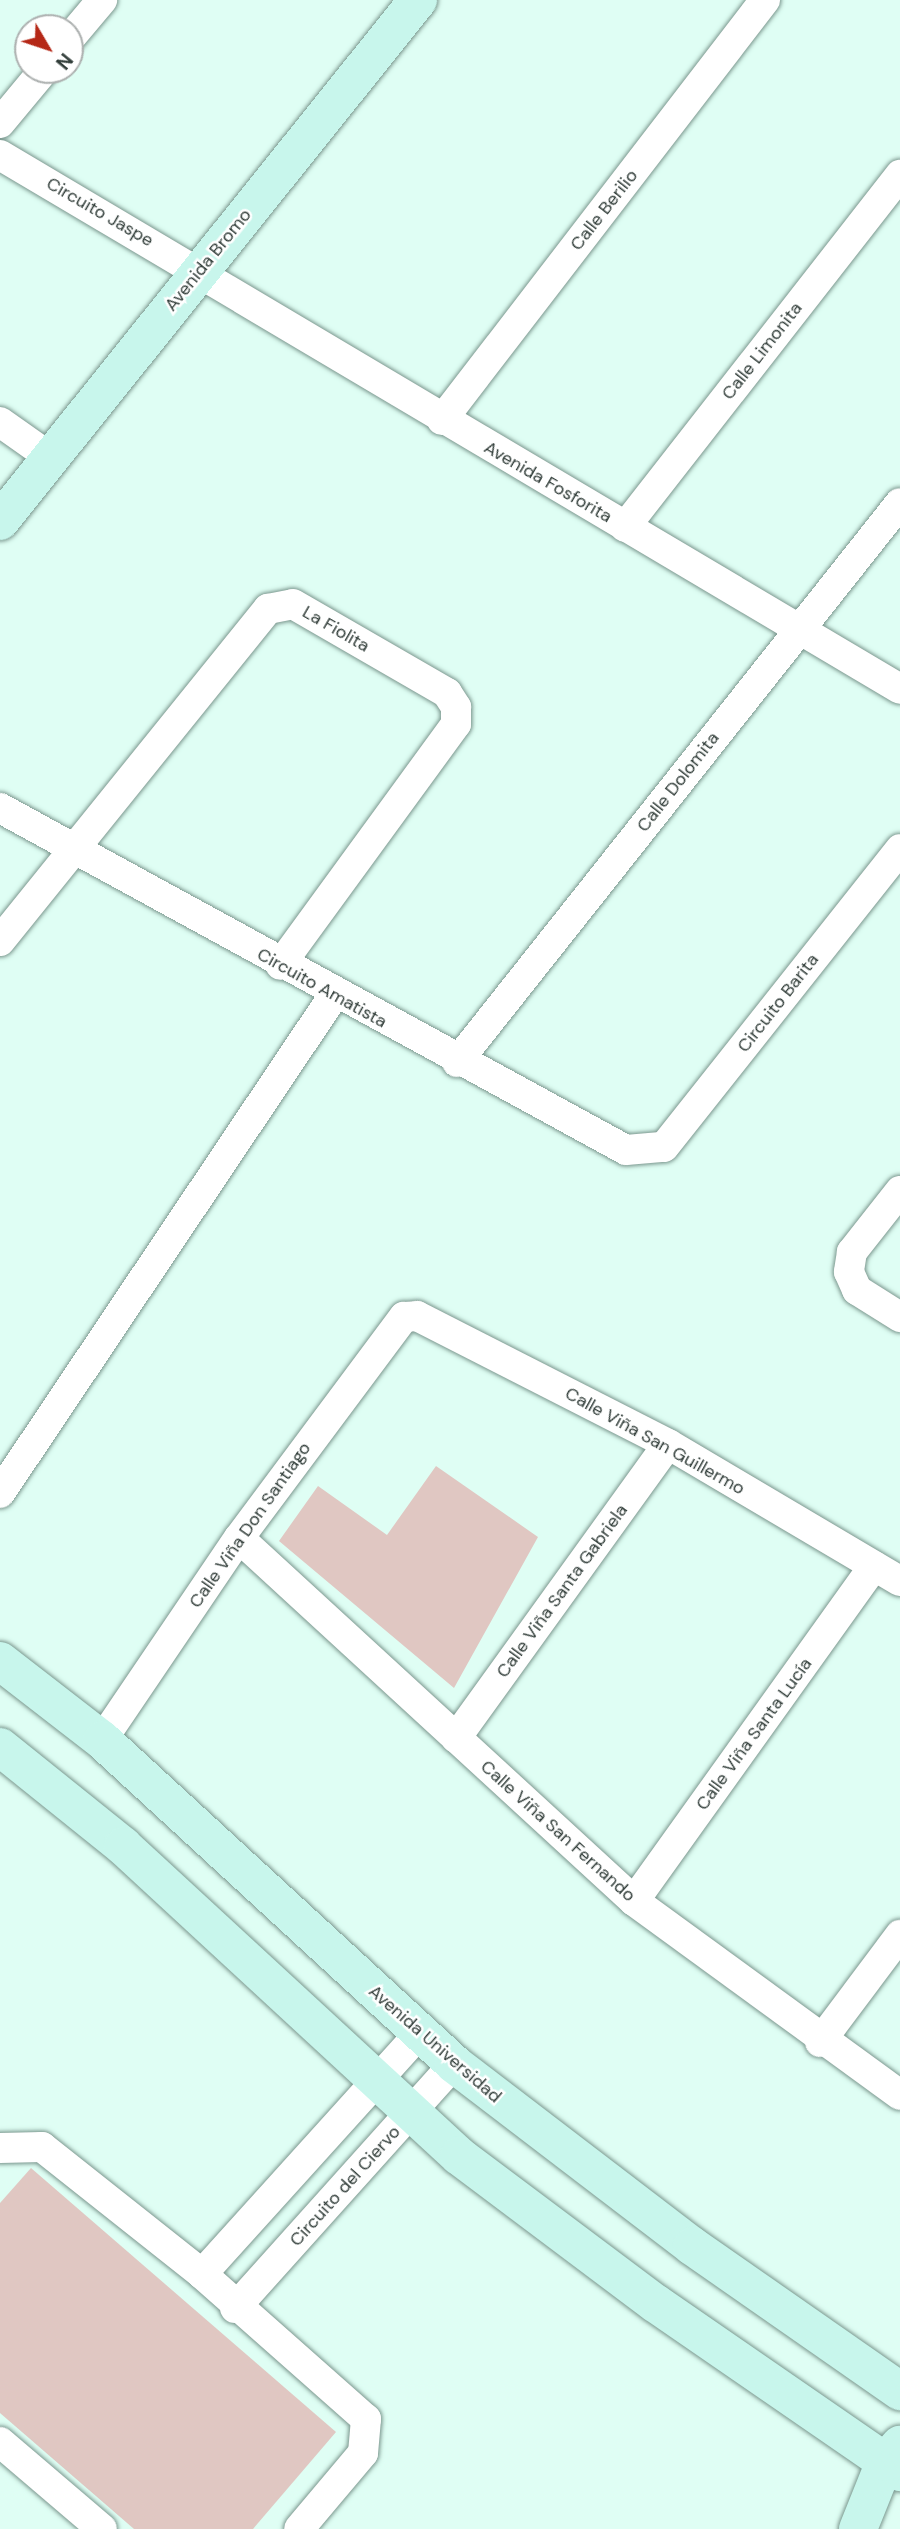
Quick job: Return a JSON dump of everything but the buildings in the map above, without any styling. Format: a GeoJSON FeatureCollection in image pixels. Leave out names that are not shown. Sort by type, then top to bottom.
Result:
{"type":"FeatureCollection","features":[{"type":"Feature","properties":{"kind":"street"},"geometry":{"type":"LineString","coordinates":[[84,21],[102,0]]}},
{"type":"Feature","properties":{"kind":"street","name":"Avenida Bromo"},"geometry":{"type":"LineString","coordinates":[[0,521],[418,0]]}},
{"type":"Feature","properties":{"kind":"street","name":"Calle Berilio"},"geometry":{"type":"LineString","coordinates":[[442,420],[765,0]]}},
{"type":"Feature","properties":{"kind":"street"},"geometry":{"type":"LineString","coordinates":[[0,123],[32,84]]}},
{"type":"Feature","properties":{"kind":"street","name":"Circuito Jaspe"},"geometry":{"type":"LineString","coordinates":[[0,155],[201,269]]}},
{"type":"Feature","properties":{"kind":"street","name":"Calle Limonita"},"geometry":{"type":"LineString","coordinates":[[625,527],[900,176]]}},
{"type":"Feature","properties":{"kind":"street","name":"Avenida Fosforita"},"geometry":{"type":"LineString","coordinates":[[201,269],[442,420],[900,689]]}},
{"type":"Feature","properties":{"kind":"street"},"geometry":{"type":"LineString","coordinates":[[0,422],[51,458]]}},
{"type":"Feature","properties":{"kind":"street","name":"Calle Dolomita"},"geometry":{"type":"LineString","coordinates":[[457,1062],[900,503]]}},
{"type":"Feature","properties":{"kind":"street","name":"La Fiolita"},"geometry":{"type":"LineString","coordinates":[[0,941],[268,609],[293,604],[447,693],[456,707],[456,724],[281,965]]}},
{"type":"Feature","properties":{"kind":"street","name":"Circuito Amatista"},"geometry":{"type":"LineString","coordinates":[[0,808],[457,1062],[626,1150],[651,1150]]}},
{"type":"Feature","properties":{"kind":"street","name":"Circuito Barita"},"geometry":{"type":"LineString","coordinates":[[651,1150],[664,1147],[900,849]]}},
{"type":"Feature","properties":{"kind":"street"},"geometry":{"type":"LineString","coordinates":[[0,1493],[334,995]]}},
{"type":"Feature","properties":{"kind":"street"},"geometry":{"type":"LineString","coordinates":[[900,1191],[852,1252],[849,1272],[857,1290],[900,1317]]}},
{"type":"Feature","properties":{"kind":"street","name":"Calle Viña San Guillermo"},"geometry":{"type":"LineString","coordinates":[[404,1317],[417,1316],[668,1444],[900,1581]]}},
{"type":"Feature","properties":{"kind":"street","name":"Calle Viña Don Santiago"},"geometry":{"type":"LineString","coordinates":[[102,1740],[239,1538],[404,1317]]}},
{"type":"Feature","properties":{"kind":"street","name":"Calle Viña Santa Gabriela"},"geometry":{"type":"LineString","coordinates":[[456,1738],[668,1444]]}},
{"type":"Feature","properties":{"kind":"street","name":"Calle Viña San Fernando"},"geometry":{"type":"LineString","coordinates":[[239,1538],[634,1901],[820,2042],[900,2095]]}},
{"type":"Feature","properties":{"kind":"street","name":"Calle Viña Santa Lucía"},"geometry":{"type":"LineString","coordinates":[[634,1901],[874,1566]]}},
{"type":"Feature","properties":{"kind":"street","name":"Avenida Universidad"},"geometry":{"type":"LineString","coordinates":[[0,1661],[102,1740],[454,2064],[681,2238],[900,2391]]}},
{"type":"Feature","properties":{"kind":"street"},"geometry":{"type":"LineString","coordinates":[[0,1747],[123,1846],[409,2114],[655,2303],[895,2460],[858,2529]]}},
{"type":"Feature","properties":{"kind":"street"},"geometry":{"type":"LineString","coordinates":[[820,2042],[900,1935]]}},
{"type":"Feature","properties":{"kind":"street"},"geometry":{"type":"LineString","coordinates":[[202,2273],[419,2034]]}},
{"type":"Feature","properties":{"kind":"street","name":"Circuito del Ciervo"},"geometry":{"type":"LineString","coordinates":[[235,2308],[454,2064]]}},
{"type":"Feature","properties":{"kind":"street"},"geometry":{"type":"LineString","coordinates":[[0,2148],[41,2147],[202,2273],[235,2308],[366,2420],[363,2453],[299,2529]]}},
{"type":"Feature","properties":{"kind":"street"},"geometry":{"type":"LineString","coordinates":[[0,2442],[102,2529]]}},
{"type":"Feature","properties":{"kind":"shaded area"},"geometry":{"type":"Polygon","coordinates":[[[436,1466],[538,1537],[454,1688],[279,1541],[318,1486],[387,1535],[436,1466]]]}},
{"type":"Feature","properties":{"kind":"shaded area"},"geometry":{"type":"Polygon","coordinates":[[[31,2168],[336,2432],[253,2529],[134,2529],[0,2413],[0,2203],[31,2168]]]}}]}
